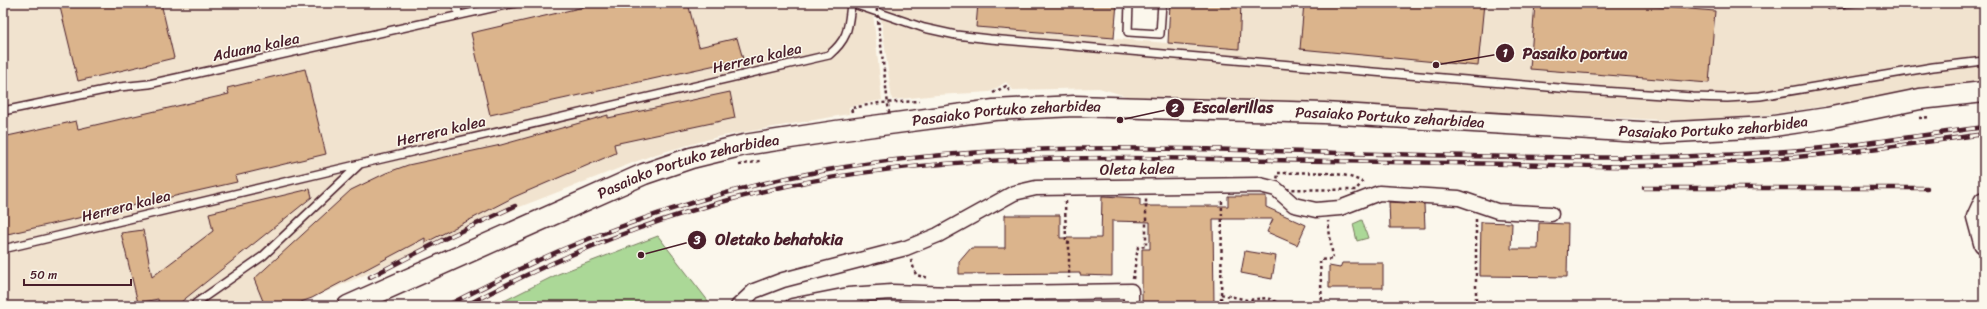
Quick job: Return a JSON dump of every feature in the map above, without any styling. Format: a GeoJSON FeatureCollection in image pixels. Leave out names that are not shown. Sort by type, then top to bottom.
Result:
{"type":"FeatureCollection","features":[{"type":"Feature","properties":{"kind":"main road","name":"Pasaiako Portuko zeharbidea"},"geometry":{"type":"LineString","coordinates":[[348,306],[644,174],[691,158],[744,145],[920,119],[994,110],[1074,106],[1324,114],[1658,133],[1767,127],[1827,118],[1920,99],[1984,92]]}},
{"type":"Feature","properties":{"kind":"main road"},"geometry":{"type":"LineString","coordinates":[[1984,202],[1977,217],[1984,243]]}},
{"type":"Feature","properties":{"kind":"street","name":"Oleta kalea"},"geometry":{"type":"LineString","coordinates":[[738,306],[754,291],[783,280],[906,248],[938,235],[1014,193],[1036,188],[1260,185],[1276,189],[1294,204],[1316,210],[1340,208],[1379,193],[1459,198],[1497,211],[1551,214]]}},
{"type":"Feature","properties":{"kind":"street"},"geometry":{"type":"LineString","coordinates":[[792,306],[848,295],[892,292],[953,294],[1131,291],[1131,306]]}},
{"type":"Feature","properties":{"kind":"lane"},"geometry":{"type":"LineString","coordinates":[[457,3],[458,16]]}},
{"type":"Feature","properties":{"kind":"lane","name":"Aduana kalea"},"geometry":{"type":"LineString","coordinates":[[3,111],[119,87],[149,84],[515,3]]}},
{"type":"Feature","properties":{"kind":"lane"},"geometry":{"type":"LineString","coordinates":[[850,3],[924,28],[956,35],[990,39],[1571,89],[1693,98],[1760,96],[1984,60]]}},
{"type":"Feature","properties":{"kind":"lane","name":"Herrera kalea"},"geometry":{"type":"LineString","coordinates":[[3,250],[360,164],[829,55],[841,45],[848,28],[850,3]]}},
{"type":"Feature","properties":{"kind":"lane"},"geometry":{"type":"LineString","coordinates":[[1129,3],[1128,32],[1160,34],[1162,3]]}},
{"type":"Feature","properties":{"kind":"lane"},"geometry":{"type":"LineString","coordinates":[[196,303],[263,256],[360,164]]}},
{"type":"Feature","properties":{"kind":"path"},"geometry":{"type":"LineString","coordinates":[[876,3],[890,113]]}},
{"type":"Feature","properties":{"kind":"path"},"geometry":{"type":"LineString","coordinates":[[995,92],[1006,86],[1012,93]]}},
{"type":"Feature","properties":{"kind":"path"},"geometry":{"type":"LineString","coordinates":[[1914,119],[1936,116]]}},
{"type":"Feature","properties":{"kind":"path"},"geometry":{"type":"LineString","coordinates":[[732,167],[764,161]]}},
{"type":"Feature","properties":{"kind":"path"},"geometry":{"type":"LineString","coordinates":[[1276,189],[1356,190],[1362,182],[1352,176],[1317,173],[1278,173]]}},
{"type":"Feature","properties":{"kind":"path"},"geometry":{"type":"LineString","coordinates":[[1131,291],[1138,247],[1146,246],[1146,186]]}},
{"type":"Feature","properties":{"kind":"path"},"geometry":{"type":"LineString","coordinates":[[1221,306],[1222,186]]}},
{"type":"Feature","properties":{"kind":"path"},"geometry":{"type":"LineString","coordinates":[[1065,187],[1066,242],[1069,243],[1070,292]]}},
{"type":"Feature","properties":{"kind":"path"},"geometry":{"type":"LineString","coordinates":[[1476,204],[1476,306]]}},
{"type":"Feature","properties":{"kind":"path"},"geometry":{"type":"LineString","coordinates":[[1322,306],[1320,260],[1333,259],[1328,219]]}},
{"type":"Feature","properties":{"kind":"path"},"geometry":{"type":"LineString","coordinates":[[906,248],[916,275],[930,279]]}},
{"type":"Feature","properties":{"kind":"path"},"geometry":{"type":"LineString","coordinates":[[1221,294],[1247,300],[1267,298],[1285,306]]}},
{"type":"Feature","properties":{"kind":"shaded area"},"geometry":{"type":"Polygon","coordinates":[[[3,3],[872,3],[882,100],[849,107],[849,114],[717,137],[653,155],[517,208],[312,298],[265,306],[263,301],[247,306],[3,306],[3,3]]]}},
{"type":"Feature","properties":{"kind":"shaded area"},"geometry":{"type":"Polygon","coordinates":[[[879,3],[978,3],[976,27],[1239,49],[1241,3],[1984,3],[1984,82],[1773,114],[1691,121],[1133,98],[1099,88],[1013,90],[1006,82],[990,92],[937,95],[892,100],[879,3]]]}},
{"type":"Feature","properties":{"kind":"green space"},"geometry":{"type":"Polygon","coordinates":[[[1362,220],[1368,238],[1357,241],[1353,224],[1362,220]]]}},
{"type":"Feature","properties":{"kind":"green space"},"geometry":{"type":"Polygon","coordinates":[[[658,236],[712,306],[494,306],[558,274],[658,236]]]}},
{"type":"Feature","properties":{"kind":"building"},"geometry":{"type":"Polygon","coordinates":[[[59,3],[161,3],[174,58],[78,81],[59,3]]]}},
{"type":"Feature","properties":{"kind":"building"},"geometry":{"type":"Polygon","coordinates":[[[601,3],[688,3],[699,47],[737,38],[743,59],[490,115],[471,33],[601,3]]]}},
{"type":"Feature","properties":{"kind":"building"},"geometry":{"type":"Polygon","coordinates":[[[978,3],[1117,3],[1114,38],[976,27],[978,3]]]}},
{"type":"Feature","properties":{"kind":"building"},"geometry":{"type":"Polygon","coordinates":[[[1170,3],[1241,3],[1239,49],[1168,43],[1170,3]]]}},
{"type":"Feature","properties":{"kind":"building"},"geometry":{"type":"Polygon","coordinates":[[[1304,3],[1484,3],[1478,66],[1300,49],[1304,3]]]}},
{"type":"Feature","properties":{"kind":"building"},"geometry":{"type":"Polygon","coordinates":[[[1535,3],[1611,3],[1715,11],[1709,83],[1530,69],[1535,3]]]}},
{"type":"Feature","properties":{"kind":"building"},"geometry":{"type":"Polygon","coordinates":[[[305,69],[326,154],[235,176],[237,182],[3,235],[3,137],[76,121],[78,129],[229,94],[227,88],[305,69]]]}},
{"type":"Feature","properties":{"kind":"building"},"geometry":{"type":"Polygon","coordinates":[[[730,92],[735,118],[614,144],[616,153],[514,197],[425,243],[425,238],[312,298],[290,306],[265,306],[254,279],[351,190],[386,173],[408,165],[501,145],[608,115],[608,118],[730,92]]]}},
{"type":"Feature","properties":{"kind":"building"},"geometry":{"type":"Polygon","coordinates":[[[310,189],[312,197],[176,306],[159,306],[158,299],[138,303],[121,233],[143,230],[152,277],[213,231],[209,213],[310,189]]]}},
{"type":"Feature","properties":{"kind":"building"},"geometry":{"type":"Polygon","coordinates":[[[1102,196],[1140,198],[1140,206],[1228,206],[1228,196],[1266,196],[1266,207],[1306,225],[1297,245],[1267,232],[1273,219],[1213,219],[1214,306],[1142,306],[1142,249],[1150,249],[1150,222],[1112,221],[1112,276],[1080,275],[1080,273],[959,274],[959,262],[971,248],[1005,248],[1005,215],[1060,215],[1060,238],[1101,238],[1102,196]]]}},
{"type":"Feature","properties":{"kind":"building"},"geometry":{"type":"Polygon","coordinates":[[[1389,202],[1424,204],[1425,228],[1390,228],[1389,202]]]}},
{"type":"Feature","properties":{"kind":"building"},"geometry":{"type":"Polygon","coordinates":[[[1481,222],[1512,223],[1511,249],[1538,249],[1539,223],[1568,224],[1567,277],[1480,276],[1481,222]]]}},
{"type":"Feature","properties":{"kind":"building"},"geometry":{"type":"Polygon","coordinates":[[[1245,251],[1276,256],[1272,279],[1241,273],[1245,251]]]}},
{"type":"Feature","properties":{"kind":"building"},"geometry":{"type":"Polygon","coordinates":[[[1342,263],[1383,263],[1383,288],[1329,288],[1329,266],[1340,268],[1342,263]]]}},
{"type":"Feature","properties":{"kind":"railway"},"geometry":{"type":"LineString","coordinates":[[1829,8],[1871,3]]}},
{"type":"Feature","properties":{"kind":"railway"},"geometry":{"type":"LineString","coordinates":[[446,306],[551,255],[660,213],[724,193],[757,185],[822,171],[892,160],[962,153],[1104,148],[1532,157],[1677,157],[1826,148],[1984,127]]}},
{"type":"Feature","properties":{"kind":"railway"},"geometry":{"type":"LineString","coordinates":[[465,306],[543,267],[665,219],[707,206],[791,185],[895,169],[999,160],[1104,158],[1594,166],[1687,165],[1814,155],[1984,134]]}},
{"type":"Feature","properties":{"kind":"railway"},"geometry":{"type":"LineString","coordinates":[[1644,188],[1927,188]]}},
{"type":"Feature","properties":{"kind":"railway"},"geometry":{"type":"LineString","coordinates":[[370,277],[444,239],[515,206]]}},
{"type":"Feature","properties":{"kind":"place","name":"Pasaiko portua"},"geometry":{"type":"Point","coordinates":[1436,65]}},
{"type":"Feature","properties":{"kind":"place","name":"Escalerillas"},"geometry":{"type":"Point","coordinates":[1120,120]}},
{"type":"Feature","properties":{"kind":"place","name":"Oletako behatokia"},"geometry":{"type":"Point","coordinates":[641,255]}}]}
